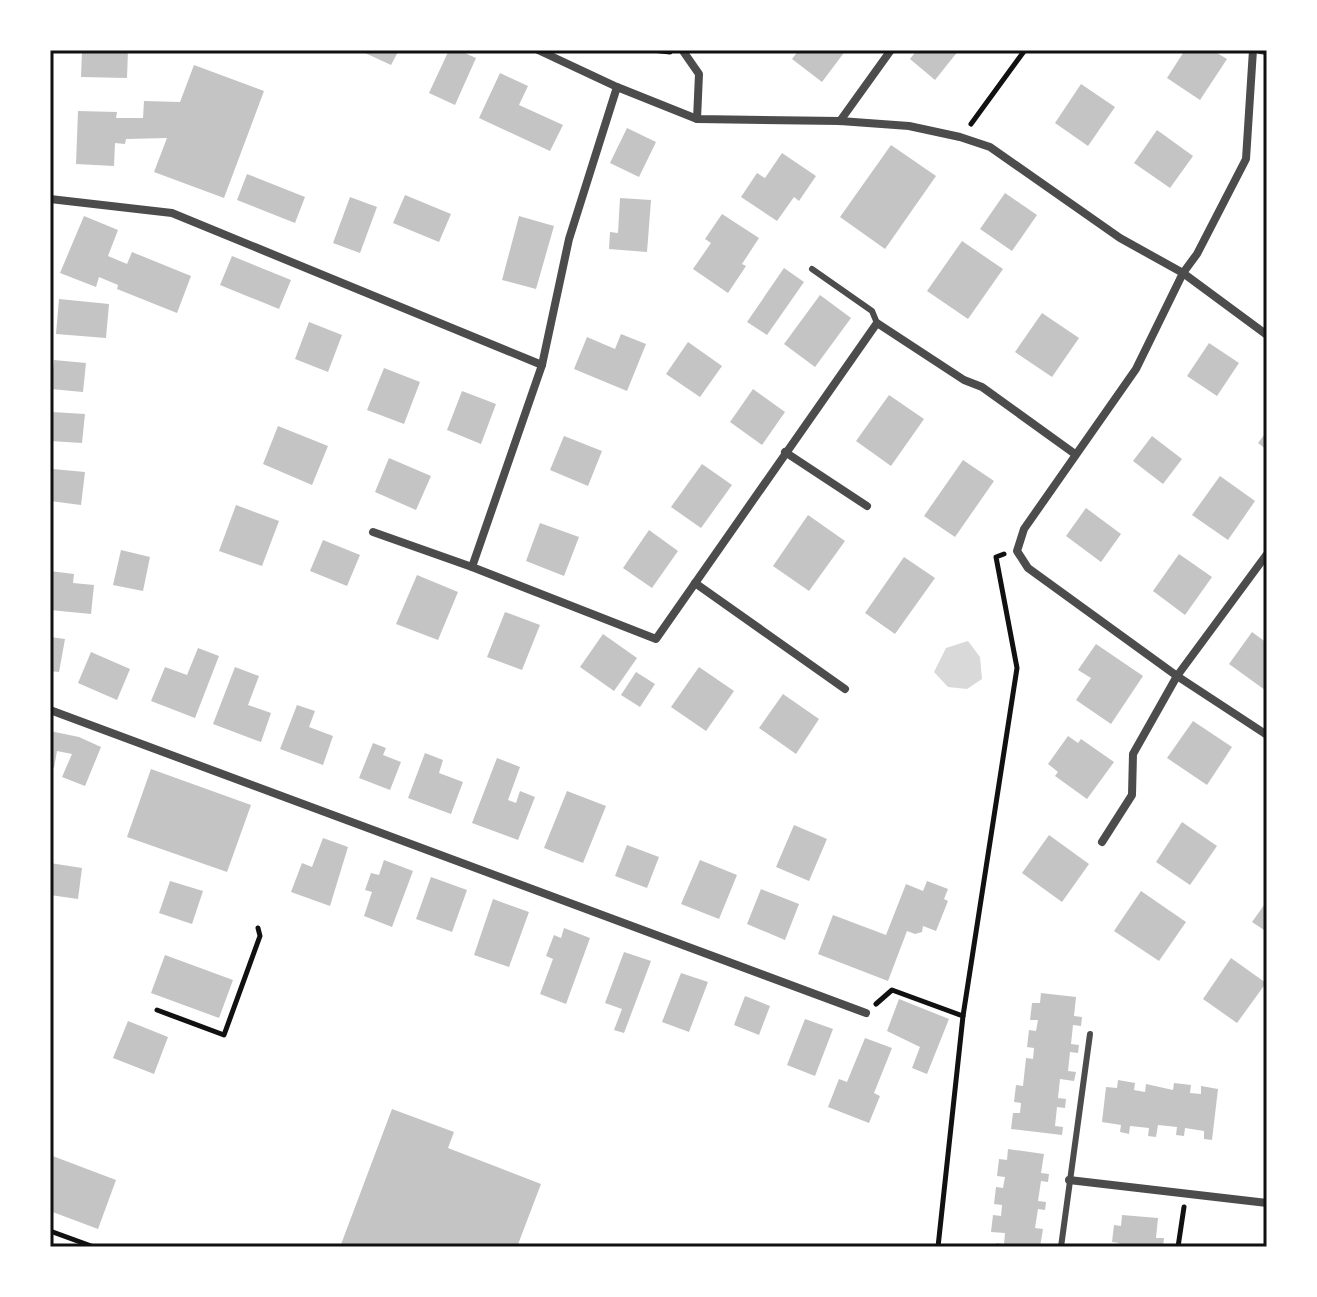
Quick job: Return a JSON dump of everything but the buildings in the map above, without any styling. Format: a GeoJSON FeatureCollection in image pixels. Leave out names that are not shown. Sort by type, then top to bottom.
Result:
{"type":"FeatureCollection","features":[{"type":"Feature","properties":{"kind":"street"},"geometry":{"type":"LineString","coordinates":[[538,50],[617,87],[697,119],[840,121],[909,126],[990,147],[1120,238],[1183,273],[1267,335]]}},
{"type":"Feature","properties":{"kind":"street"},"geometry":{"type":"LineString","coordinates":[[684,50],[699,74],[697,119]]}},
{"type":"Feature","properties":{"kind":"street"},"geometry":{"type":"LineString","coordinates":[[840,121],[891,50]]}},
{"type":"Feature","properties":{"kind":"street"},"geometry":{"type":"LineString","coordinates":[[1253,50],[1246,159],[1197,254],[1183,273],[1136,369],[1024,529],[1017,551],[1028,568],[1177,676],[1267,735]]}},
{"type":"Feature","properties":{"kind":"street"},"geometry":{"type":"LineString","coordinates":[[1260,50],[1267,51]]}},
{"type":"Feature","properties":{"kind":"street"},"geometry":{"type":"LineString","coordinates":[[472,567],[542,365],[569,239],[617,87]]}},
{"type":"Feature","properties":{"kind":"street"},"geometry":{"type":"LineString","coordinates":[[50,199],[172,213],[542,365]]}},
{"type":"Feature","properties":{"kind":"street"},"geometry":{"type":"LineString","coordinates":[[373,532],[656,639],[877,323],[964,380],[982,387],[1075,454]]}},
{"type":"Feature","properties":{"kind":"street"},"geometry":{"type":"LineString","coordinates":[[785,452],[867,506]]}},
{"type":"Feature","properties":{"kind":"street"},"geometry":{"type":"LineString","coordinates":[[1102,842],[1132,795],[1133,754],[1177,676],[1267,554]]}},
{"type":"Feature","properties":{"kind":"street"},"geometry":{"type":"LineString","coordinates":[[695,583],[845,689]]}},
{"type":"Feature","properties":{"kind":"street"},"geometry":{"type":"LineString","coordinates":[[50,710],[866,1013]]}},
{"type":"Feature","properties":{"kind":"street"},"geometry":{"type":"LineString","coordinates":[[1069,1180],[1267,1203]]}},
{"type":"Feature","properties":{"kind":"lane"},"geometry":{"type":"LineString","coordinates":[[812,269],[872,311],[877,323]]}},
{"type":"Feature","properties":{"kind":"lane"},"geometry":{"type":"LineString","coordinates":[[1061,1247],[1090,1034]]}},
{"type":"Feature","properties":{"kind":"path"},"geometry":{"type":"LineString","coordinates":[[960,137],[1025,50]]}},
{"type":"Feature","properties":{"kind":"path"},"geometry":{"type":"LineString","coordinates":[[938,1247],[963,1016],[1017,668],[996,557]]}},
{"type":"Feature","properties":{"kind":"path"},"geometry":{"type":"LineString","coordinates":[[157,1010],[224,1035],[260,936],[258,928]]}},
{"type":"Feature","properties":{"kind":"path"},"geometry":{"type":"LineString","coordinates":[[892,990],[963,1016]]}},
{"type":"Feature","properties":{"kind":"path"},"geometry":{"type":"LineString","coordinates":[[1178,1247],[1185,1194]]}},
{"type":"Feature","properties":{"kind":"path"},"geometry":{"type":"LineString","coordinates":[[50,1231],[94,1247]]}},
{"type":"Feature","properties":{"kind":"shaded area"},"geometry":{"type":"Polygon","coordinates":[[[968,641],[980,657],[982,679],[967,689],[948,687],[934,672],[946,648],[968,641]]]}}]}
